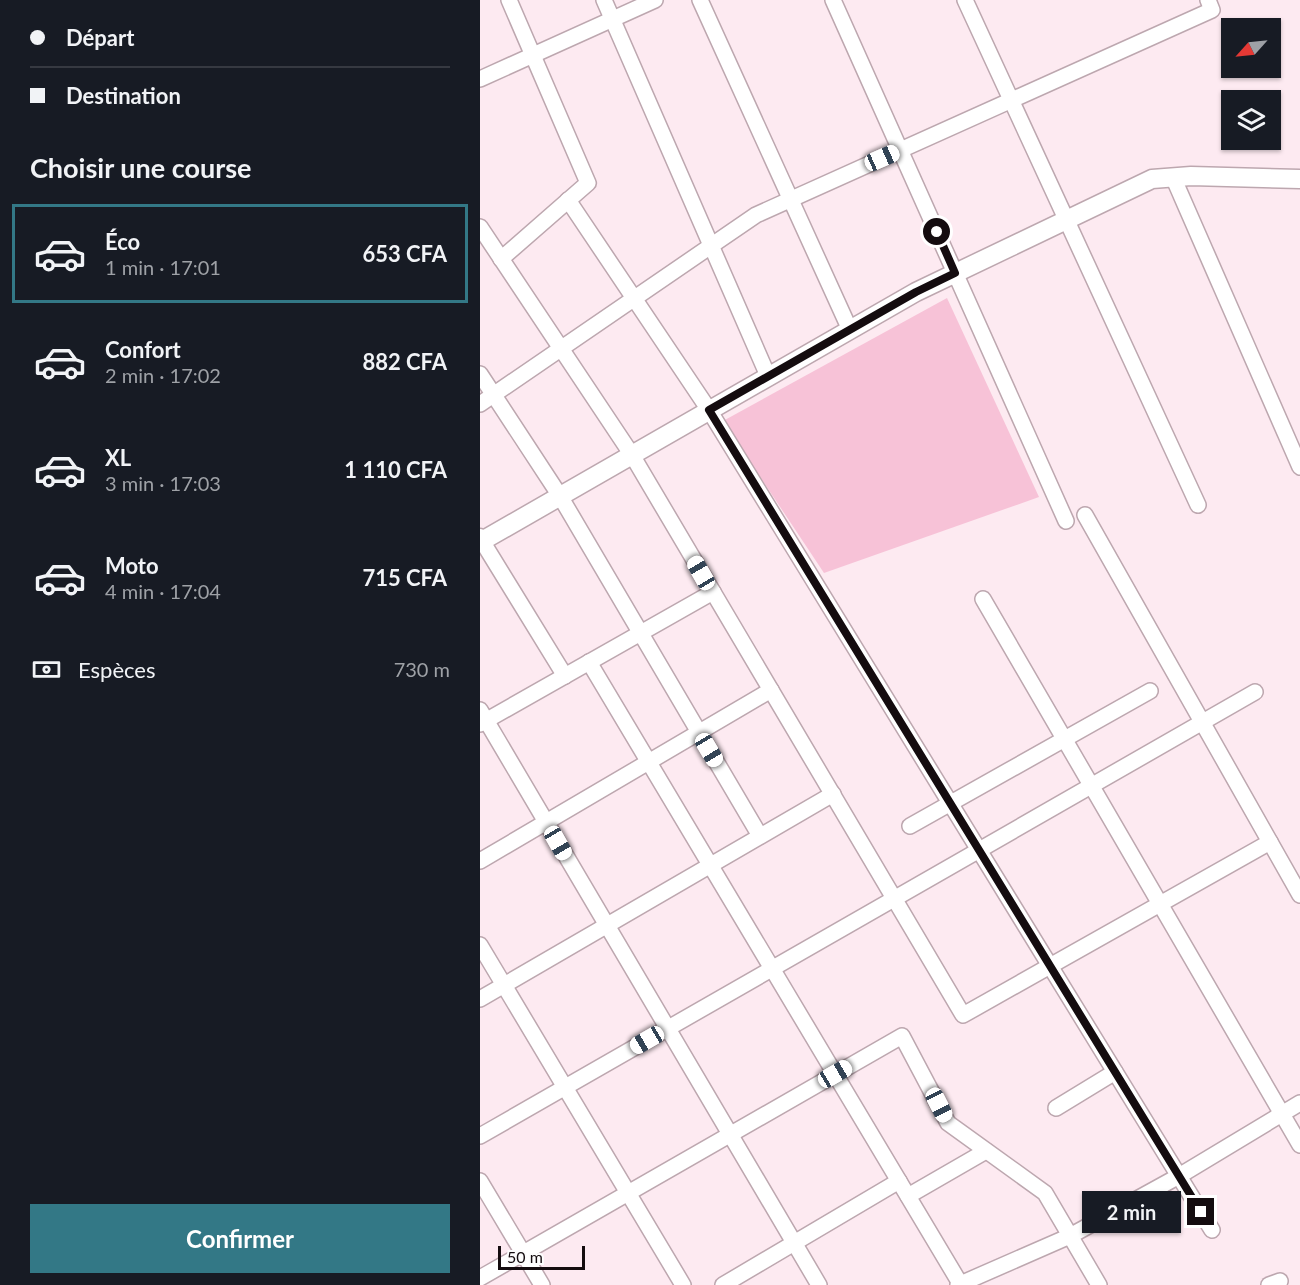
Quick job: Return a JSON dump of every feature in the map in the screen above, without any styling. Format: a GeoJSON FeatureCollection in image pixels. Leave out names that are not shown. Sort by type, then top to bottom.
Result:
{"type":"FeatureCollection","features":[{"type":"Feature","properties":{"kind":"main road"},"geometry":{"type":"LineString","coordinates":[[480,540],[916,292],[1152,179],[1191,176],[1300,178]]}},
{"type":"Feature","properties":{"kind":"street"},"geometry":{"type":"LineString","coordinates":[[501,259],[588,183],[508,0]]}},
{"type":"Feature","properties":{"kind":"street"},"geometry":{"type":"LineString","coordinates":[[604,0],[768,376]]}},
{"type":"Feature","properties":{"kind":"street"},"geometry":{"type":"LineString","coordinates":[[480,79],[655,0]]}},
{"type":"Feature","properties":{"kind":"street"},"geometry":{"type":"LineString","coordinates":[[700,0],[850,330]]}},
{"type":"Feature","properties":{"kind":"street"},"geometry":{"type":"LineString","coordinates":[[833,0],[1066,521]]}},
{"type":"Feature","properties":{"kind":"street"},"geometry":{"type":"LineString","coordinates":[[965,0],[1198,504]]}},
{"type":"Feature","properties":{"kind":"street"},"geometry":{"type":"LineString","coordinates":[[480,404],[756,215],[1212,10],[1208,0]]}},
{"type":"Feature","properties":{"kind":"street"},"geometry":{"type":"LineString","coordinates":[[1173,177],[1300,467]]}},
{"type":"Feature","properties":{"kind":"street"},"geometry":{"type":"LineString","coordinates":[[568,200],[709,410],[1212,1230]]}},
{"type":"Feature","properties":{"kind":"street"},"geometry":{"type":"LineString","coordinates":[[480,226],[632,455],[963,1014],[1270,842]]}},
{"type":"Feature","properties":{"kind":"street"},"geometry":{"type":"LineString","coordinates":[[480,374],[560,496],[760,836]]}},
{"type":"Feature","properties":{"kind":"street"},"geometry":{"type":"LineString","coordinates":[[1084,515],[1300,895]]}},
{"type":"Feature","properties":{"kind":"street"},"geometry":{"type":"LineString","coordinates":[[480,540],[565,676]]}},
{"type":"Feature","properties":{"kind":"street"},"geometry":{"type":"LineString","coordinates":[[713,592],[565,676],[482,718],[546,822],[819,1285]]}},
{"type":"Feature","properties":{"kind":"street"},"geometry":{"type":"LineString","coordinates":[[983,599],[1300,1145]]}},
{"type":"Feature","properties":{"kind":"street"},"geometry":{"type":"LineString","coordinates":[[589,662],[960,1285],[1070,1236],[1179,1176],[1300,1103]]}},
{"type":"Feature","properties":{"kind":"street"},"geometry":{"type":"LineString","coordinates":[[480,861],[771,690]]}},
{"type":"Feature","properties":{"kind":"street"},"geometry":{"type":"LineString","coordinates":[[910,826],[1150,691]]}},
{"type":"Feature","properties":{"kind":"street"},"geometry":{"type":"LineString","coordinates":[[480,1136],[1255,692]]}},
{"type":"Feature","properties":{"kind":"street"},"geometry":{"type":"LineString","coordinates":[[480,999],[833,795]]}},
{"type":"Feature","properties":{"kind":"street"},"geometry":{"type":"LineString","coordinates":[[480,945],[683,1285]]}},
{"type":"Feature","properties":{"kind":"street"},"geometry":{"type":"LineString","coordinates":[[480,1278],[902,1035],[948,1123],[1045,1193],[1099,1285]]}},
{"type":"Feature","properties":{"kind":"street"},"geometry":{"type":"LineString","coordinates":[[1056,1108],[1115,1072]]}},
{"type":"Feature","properties":{"kind":"street"},"geometry":{"type":"LineString","coordinates":[[908,1196],[986,1151]]}},
{"type":"Feature","properties":{"kind":"street"},"geometry":{"type":"LineString","coordinates":[[480,1181],[542,1285]]}},
{"type":"Feature","properties":{"kind":"street"},"geometry":{"type":"LineString","coordinates":[[723,1285],[899,1181]]}},
{"type":"Feature","properties":{"kind":"shaded area"},"geometry":{"type":"Polygon","coordinates":[[[947,298],[1039,497],[824,573],[723,421],[947,298]]]}},
{"type":"Feature","properties":{"kind":"route"},"geometry":{"type":"LineString","coordinates":[[937,232],[955,273],[916,292],[709,410],[1201,1212]]}}]}
